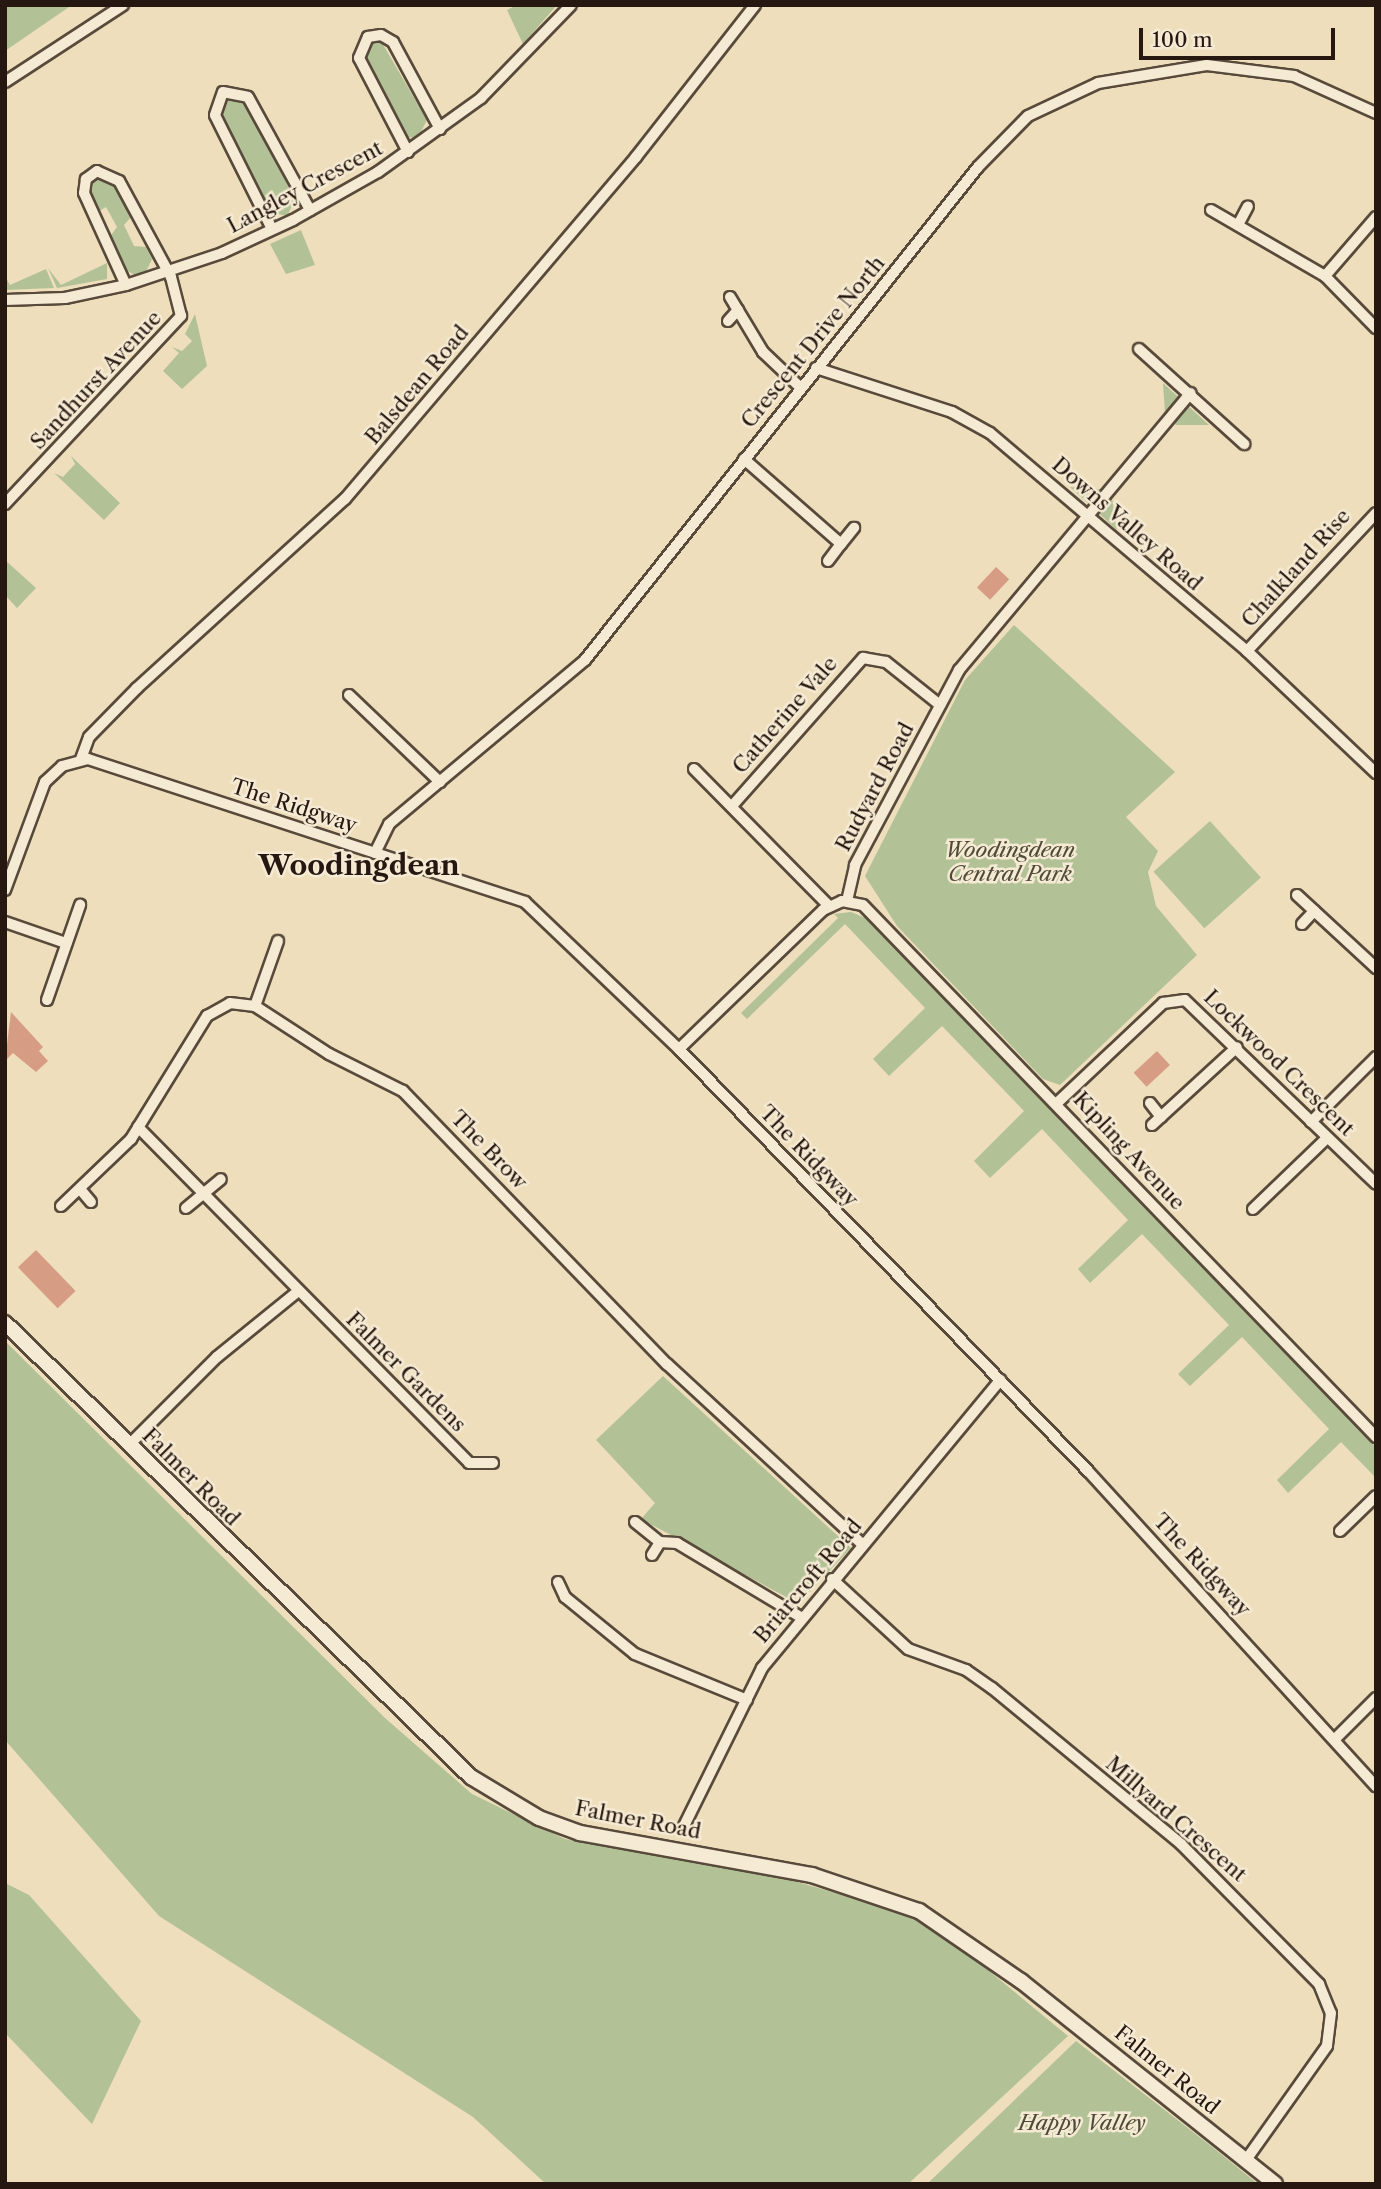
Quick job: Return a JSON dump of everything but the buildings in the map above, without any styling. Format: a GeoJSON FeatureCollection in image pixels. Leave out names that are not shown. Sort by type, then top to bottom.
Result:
{"type":"FeatureCollection","features":[{"type":"Feature","properties":{"kind":"main road","name":"Falmer Road"},"geometry":{"type":"LineString","coordinates":[[5,1324],[434,1745],[491,1791],[538,1818],[596,1837],[812,1875],[919,1911],[1021,1981],[1275,2184]]}},
{"type":"Feature","properties":{"kind":"street"},"geometry":{"type":"LineString","coordinates":[[5,82],[123,5]]}},
{"type":"Feature","properties":{"kind":"street","name":"Langley Crescent"},"geometry":{"type":"LineString","coordinates":[[5,300],[65,298],[126,285],[168,272],[272,229],[310,210],[408,152],[440,129],[512,70],[570,5]]}},
{"type":"Feature","properties":{"kind":"street","name":"Balsdean Road"},"geometry":{"type":"LineString","coordinates":[[82,759],[89,737],[137,688],[345,499],[636,157],[754,5]]}},
{"type":"Feature","properties":{"kind":"street"},"geometry":{"type":"LineString","coordinates":[[408,152],[359,58],[368,37],[382,35],[393,42],[440,129]]}},
{"type":"Feature","properties":{"kind":"street","name":"Crescent Drive North"},"geometry":{"type":"LineString","coordinates":[[375,853],[389,824],[584,660],[800,387],[1002,140],[1032,113],[1067,95],[1147,70],[1244,67],[1310,81],[1376,113]]}},
{"type":"Feature","properties":{"kind":"street"},"geometry":{"type":"LineString","coordinates":[[272,229],[215,115],[223,92],[248,96],[310,210]]}},
{"type":"Feature","properties":{"kind":"street","name":"Sandhurst Avenue"},"geometry":{"type":"LineString","coordinates":[[5,504],[176,324],[181,306],[168,272],[117,178],[95,172],[84,194],[126,285]]}},
{"type":"Feature","properties":{"kind":"street"},"geometry":{"type":"LineString","coordinates":[[1238,225],[1248,206]]}},
{"type":"Feature","properties":{"kind":"street"},"geometry":{"type":"LineString","coordinates":[[1211,210],[1325,276],[1376,328]]}},
{"type":"Feature","properties":{"kind":"street"},"geometry":{"type":"LineString","coordinates":[[1325,276],[1376,217]]}},
{"type":"Feature","properties":{"kind":"street"},"geometry":{"type":"LineString","coordinates":[[730,297],[763,352],[800,387]]}},
{"type":"Feature","properties":{"kind":"street"},"geometry":{"type":"LineString","coordinates":[[727,321],[738,310]]}},
{"type":"Feature","properties":{"kind":"street"},"geometry":{"type":"LineString","coordinates":[[1139,349],[1191,393],[1244,444]]}},
{"type":"Feature","properties":{"kind":"street","name":"Downs Valley Road"},"geometry":{"type":"LineString","coordinates":[[816,368],[966,418],[1247,651],[1376,773]]}},
{"type":"Feature","properties":{"kind":"street","name":"Rudyard Road"},"geometry":{"type":"LineString","coordinates":[[847,901],[855,865],[940,705],[979,644],[1191,393]]}},
{"type":"Feature","properties":{"kind":"street"},"geometry":{"type":"LineString","coordinates":[[744,459],[841,544]]}},
{"type":"Feature","properties":{"kind":"street","name":"Chalkland Rise"},"geometry":{"type":"LineString","coordinates":[[1247,651],[1376,513]]}},
{"type":"Feature","properties":{"kind":"street"},"geometry":{"type":"LineString","coordinates":[[828,561],[854,528]]}},
{"type":"Feature","properties":{"kind":"street","name":"Catherine Vale"},"geometry":{"type":"LineString","coordinates":[[732,806],[857,661],[881,659],[940,705]]}},
{"type":"Feature","properties":{"kind":"street"},"geometry":{"type":"LineString","coordinates":[[349,695],[362,704],[388,738],[440,782]]}},
{"type":"Feature","properties":{"kind":"street"},"geometry":{"type":"LineString","coordinates":[[353,715],[362,704]]}},
{"type":"Feature","properties":{"kind":"street"},"geometry":{"type":"LineString","coordinates":[[5,890],[46,782],[62,765],[82,759]]}},
{"type":"Feature","properties":{"kind":"street","name":"The Ridgway"},"geometry":{"type":"LineString","coordinates":[[82,759],[525,902],[679,1049],[1000,1380],[1376,1786]]}},
{"type":"Feature","properties":{"kind":"street"},"geometry":{"type":"LineString","coordinates":[[694,769],[829,906]]}},
{"type":"Feature","properties":{"kind":"street"},"geometry":{"type":"LineString","coordinates":[[1297,895],[1376,968]]}},
{"type":"Feature","properties":{"kind":"street"},"geometry":{"type":"LineString","coordinates":[[679,1049],[829,906],[847,901]]}},
{"type":"Feature","properties":{"kind":"street","name":"Kipling Avenue"},"geometry":{"type":"LineString","coordinates":[[847,901],[873,912],[1376,1437]]}},
{"type":"Feature","properties":{"kind":"street"},"geometry":{"type":"LineString","coordinates":[[47,1000],[80,905]]}},
{"type":"Feature","properties":{"kind":"street"},"geometry":{"type":"LineString","coordinates":[[1302,923],[1314,911]]}},
{"type":"Feature","properties":{"kind":"street"},"geometry":{"type":"LineString","coordinates":[[5,922],[66,943]]}},
{"type":"Feature","properties":{"kind":"street"},"geometry":{"type":"LineString","coordinates":[[61,1206],[138,1128],[207,1016],[230,1003],[255,1006],[278,941]]}},
{"type":"Feature","properties":{"kind":"street","name":"Lockwood Crescent"},"geometry":{"type":"LineString","coordinates":[[1057,1103],[1170,1000],[1191,1003],[1376,1184]]}},
{"type":"Feature","properties":{"kind":"street","name":"The Brow"},"geometry":{"type":"LineString","coordinates":[[255,1006],[329,1054],[404,1090],[667,1364],[862,1544]]}},
{"type":"Feature","properties":{"kind":"street"},"geometry":{"type":"LineString","coordinates":[[1152,1125],[1237,1048]]}},
{"type":"Feature","properties":{"kind":"street"},"geometry":{"type":"LineString","coordinates":[[1311,1122],[1375,1060]]}},
{"type":"Feature","properties":{"kind":"street"},"geometry":{"type":"LineString","coordinates":[[1150,1103],[1161,1116]]}},
{"type":"Feature","properties":{"kind":"street","name":"Falmer Gardens"},"geometry":{"type":"LineString","coordinates":[[138,1128],[297,1292],[472,1465],[493,1463]]}},
{"type":"Feature","properties":{"kind":"street"},"geometry":{"type":"LineString","coordinates":[[1252,1209],[1327,1138]]}},
{"type":"Feature","properties":{"kind":"street"},"geometry":{"type":"LineString","coordinates":[[187,1208],[220,1180]]}},
{"type":"Feature","properties":{"kind":"street"},"geometry":{"type":"LineString","coordinates":[[79,1189],[91,1202]]}},
{"type":"Feature","properties":{"kind":"street"},"geometry":{"type":"LineString","coordinates":[[129,1444],[217,1357],[297,1292]]}},
{"type":"Feature","properties":{"kind":"street","name":"Briarcroft Road"},"geometry":{"type":"LineString","coordinates":[[682,1830],[747,1700],[799,1616],[1000,1380]]}},
{"type":"Feature","properties":{"kind":"street"},"geometry":{"type":"LineString","coordinates":[[1340,1531],[1376,1496]]}},
{"type":"Feature","properties":{"kind":"street"},"geometry":{"type":"LineString","coordinates":[[635,1522],[660,1542],[677,1543],[799,1616]]}},
{"type":"Feature","properties":{"kind":"street"},"geometry":{"type":"LineString","coordinates":[[652,1555],[660,1542]]}},
{"type":"Feature","properties":{"kind":"street","name":"Millyard Crescent"},"geometry":{"type":"LineString","coordinates":[[832,1580],[908,1649],[965,1670],[992,1688],[1181,1844],[1319,1984],[1331,2013],[1327,2046],[1246,2160]]}},
{"type":"Feature","properties":{"kind":"street"},"geometry":{"type":"LineString","coordinates":[[558,1582],[565,1597],[635,1654],[747,1700]]}},
{"type":"Feature","properties":{"kind":"street"},"geometry":{"type":"LineString","coordinates":[[1335,1740],[1376,1699]]}},
{"type":"Feature","properties":{"kind":"green space"},"geometry":{"type":"Polygon","coordinates":[[[5,5],[72,5],[5,51],[5,5]]]}},
{"type":"Feature","properties":{"kind":"green space"},"geometry":{"type":"Polygon","coordinates":[[[517,5],[557,5],[523,44],[507,10],[517,5]]]}},
{"type":"Feature","properties":{"kind":"green space"},"geometry":{"type":"Polygon","coordinates":[[[381,41],[427,120],[418,138],[405,137],[363,60],[370,43],[381,41]]]}},
{"type":"Feature","properties":{"kind":"green space"},"geometry":{"type":"Polygon","coordinates":[[[232,94],[246,103],[295,200],[287,216],[269,212],[220,116],[221,99],[232,94]]]}},
{"type":"Feature","properties":{"kind":"green space"},"geometry":{"type":"Polygon","coordinates":[[[98,177],[115,185],[132,216],[124,225],[134,246],[146,247],[152,259],[146,272],[136,276],[123,268],[109,238],[117,227],[106,207],[96,213],[87,187],[98,177]]]}},
{"type":"Feature","properties":{"kind":"green space"},"geometry":{"type":"Polygon","coordinates":[[[301,230],[315,265],[286,274],[270,244],[301,230]]]}},
{"type":"Feature","properties":{"kind":"green space"},"geometry":{"type":"Polygon","coordinates":[[[107,263],[107,279],[57,288],[48,268],[61,285],[107,263]]]}},
{"type":"Feature","properties":{"kind":"green space"},"geometry":{"type":"Polygon","coordinates":[[[46,269],[54,288],[5,290],[5,276],[10,285],[46,269]]]}},
{"type":"Feature","properties":{"kind":"green space"},"geometry":{"type":"Polygon","coordinates":[[[195,314],[207,366],[182,389],[163,371],[179,353],[172,347],[182,351],[192,341],[185,334],[195,314]]]}},
{"type":"Feature","properties":{"kind":"green space"},"geometry":{"type":"Polygon","coordinates":[[[1163,383],[1209,425],[1176,425],[1165,414],[1163,383]]]}},
{"type":"Feature","properties":{"kind":"green space"},"geometry":{"type":"Polygon","coordinates":[[[71,456],[120,503],[104,520],[54,473],[63,477],[75,464],[71,456]]]}},
{"type":"Feature","properties":{"kind":"green space"},"geometry":{"type":"Polygon","coordinates":[[[1070,487],[1100,489],[1112,498],[1117,530],[1070,487]]]}},
{"type":"Feature","properties":{"kind":"green space"},"geometry":{"type":"Polygon","coordinates":[[[5,560],[36,588],[17,608],[5,595],[5,560]]]}},
{"type":"Feature","properties":{"kind":"green space","name":"Woodingdean Central Park"},"geometry":{"type":"Polygon","coordinates":[[[1014,625],[1175,772],[1126,817],[1158,851],[1148,872],[1156,906],[1197,955],[1060,1085],[1043,1079],[897,926],[865,876],[965,680],[1014,625]]]}},
{"type":"Feature","properties":{"kind":"green space"},"geometry":{"type":"Polygon","coordinates":[[[1210,821],[1261,877],[1204,928],[1154,872],[1210,821]]]}},
{"type":"Feature","properties":{"kind":"green space"},"geometry":{"type":"Polygon","coordinates":[[[851,912],[868,919],[1376,1447],[1376,1478],[1341,1442],[1288,1493],[1277,1480],[1329,1429],[1242,1337],[1190,1386],[1178,1374],[1229,1325],[1142,1234],[1090,1283],[1078,1269],[1128,1220],[1042,1129],[990,1178],[974,1161],[1024,1111],[942,1026],[889,1076],[873,1059],[925,1008],[845,924],[747,1019],[741,1013],[838,918],[834,914],[851,912]]]}},
{"type":"Feature","properties":{"kind":"green space"},"geometry":{"type":"Polygon","coordinates":[[[5,1341],[385,1718],[472,1794],[565,1839],[780,1877],[892,1909],[937,1928],[1068,2036],[908,2184],[546,2184],[473,2117],[159,1916],[5,1740],[5,1341]]]}},
{"type":"Feature","properties":{"kind":"green space"},"geometry":{"type":"Polygon","coordinates":[[[663,1376],[851,1548],[805,1597],[788,1598],[641,1519],[655,1503],[596,1440],[663,1376]]]}},
{"type":"Feature","properties":{"kind":"green space"},"geometry":{"type":"Polygon","coordinates":[[[5,1883],[29,1895],[141,2021],[92,2124],[5,2033],[5,1883]]]}},
{"type":"Feature","properties":{"kind":"green space","name":"Happy Valley"},"geometry":{"type":"Polygon","coordinates":[[[1076,2041],[1211,2146],[1258,2184],[927,2184],[1076,2041]]]}},
{"type":"Feature","properties":{"kind":"district","name":"Woodingdean"},"geometry":{"type":"Point","coordinates":[359,865]}}]}
